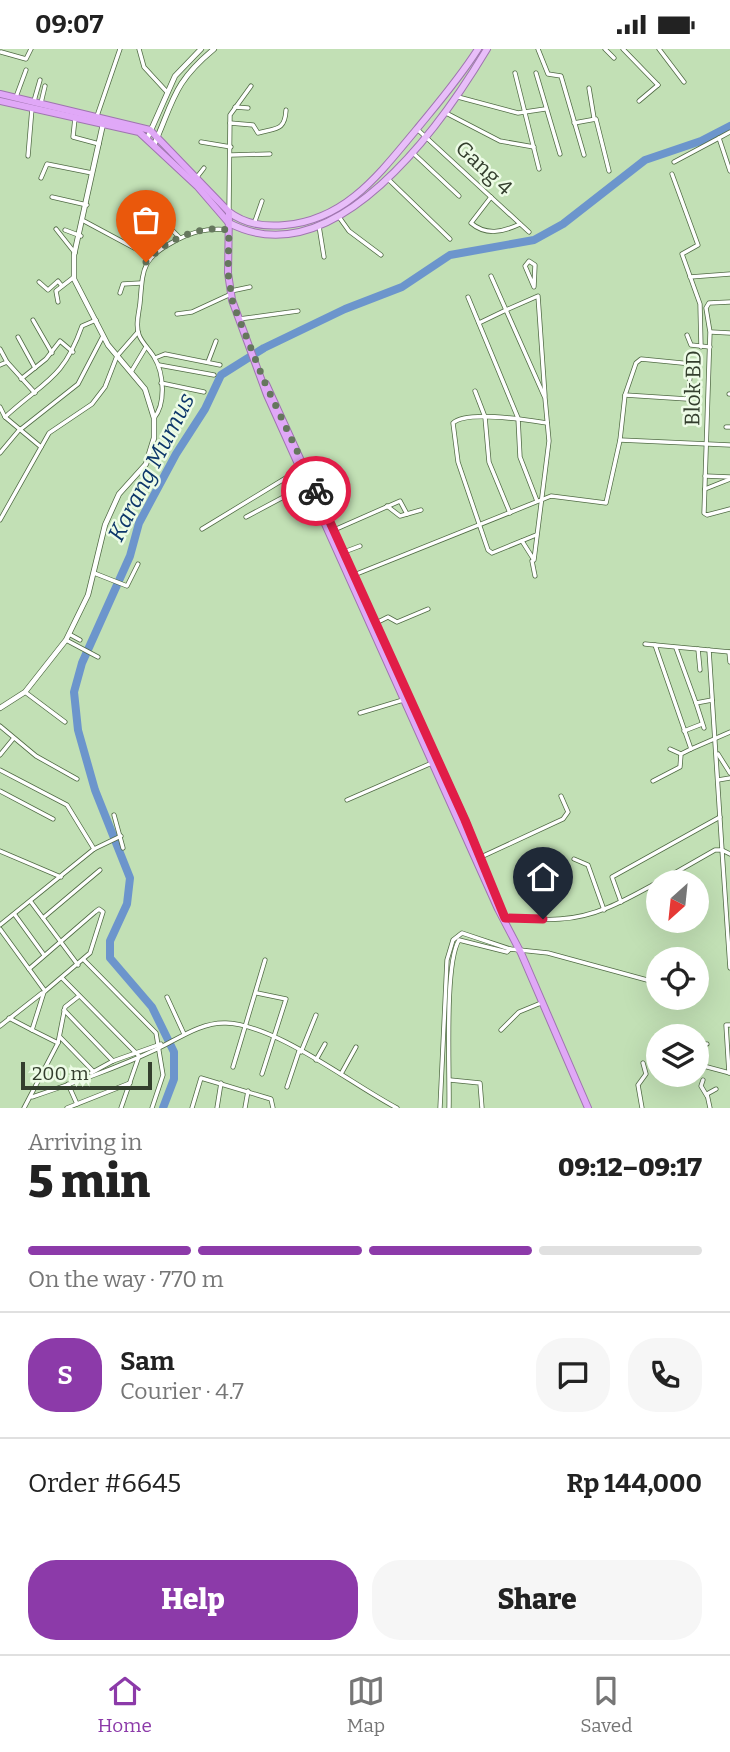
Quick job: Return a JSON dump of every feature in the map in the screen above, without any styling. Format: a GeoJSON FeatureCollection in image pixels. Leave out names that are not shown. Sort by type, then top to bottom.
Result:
{"type":"FeatureCollection","features":[{"type":"Feature","properties":{"kind":"highway"},"geometry":{"type":"LineString","coordinates":[[0,94],[139,132],[156,142],[197,177],[229,212],[231,293],[239,319],[309,484],[434,763],[481,857],[504,917]]}},
{"type":"Feature","properties":{"kind":"highway"},"geometry":{"type":"LineString","coordinates":[[0,101],[36,104]]}},
{"type":"Feature","properties":{"kind":"highway"},"geometry":{"type":"LineString","coordinates":[[76,115],[97,116],[150,130],[156,142],[229,227]]}},
{"type":"Feature","properties":{"kind":"highway"},"geometry":{"type":"LineString","coordinates":[[265,383],[267,395],[301,469],[334,530],[351,576],[376,623],[405,697],[520,950],[588,1108]]}},
{"type":"Feature","properties":{"kind":"main road"},"geometry":{"type":"LineString","coordinates":[[229,212],[254,224],[278,226],[310,222],[342,207],[382,171],[455,86],[478,49]]}},
{"type":"Feature","properties":{"kind":"main road"},"geometry":{"type":"LineString","coordinates":[[229,227],[274,233],[319,226],[339,217],[387,178],[446,113],[488,49]]}},
{"type":"Feature","properties":{"kind":"street"},"geometry":{"type":"LineString","coordinates":[[1,52],[26,59],[31,49]]}},
{"type":"Feature","properties":{"kind":"street"},"geometry":{"type":"LineString","coordinates":[[97,116],[120,49]]}},
{"type":"Feature","properties":{"kind":"street"},"geometry":{"type":"LineString","coordinates":[[139,49],[144,67],[167,92]]}},
{"type":"Feature","properties":{"kind":"street"},"geometry":{"type":"LineString","coordinates":[[147,139],[167,92],[191,57],[201,49]]}},
{"type":"Feature","properties":{"kind":"street"},"geometry":{"type":"LineString","coordinates":[[156,142],[178,85],[197,63],[214,49]]}},
{"type":"Feature","properties":{"kind":"street"},"geometry":{"type":"LineString","coordinates":[[538,49],[547,73],[559,75],[584,155]]}},
{"type":"Feature","properties":{"kind":"street"},"geometry":{"type":"LineString","coordinates":[[605,49],[614,58]]}},
{"type":"Feature","properties":{"kind":"street"},"geometry":{"type":"LineString","coordinates":[[623,49],[658,85],[639,101]]}},
{"type":"Feature","properties":{"kind":"street"},"geometry":{"type":"LineString","coordinates":[[659,49],[684,82]]}},
{"type":"Feature","properties":{"kind":"street"},"geometry":{"type":"LineString","coordinates":[[191,57],[197,63]]}},
{"type":"Feature","properties":{"kind":"street"},"geometry":{"type":"LineString","coordinates":[[16,97],[26,70]]}},
{"type":"Feature","properties":{"kind":"street"},"geometry":{"type":"LineString","coordinates":[[514,73],[539,169]]}},
{"type":"Feature","properties":{"kind":"street"},"geometry":{"type":"LineString","coordinates":[[536,73],[560,155]]}},
{"type":"Feature","properties":{"kind":"street"},"geometry":{"type":"LineString","coordinates":[[28,156],[40,80]]}},
{"type":"Feature","properties":{"kind":"street"},"geometry":{"type":"LineString","coordinates":[[36,104],[45,86]]}},
{"type":"Feature","properties":{"kind":"street"},"geometry":{"type":"LineString","coordinates":[[229,212],[230,123],[235,107],[251,86]]}},
{"type":"Feature","properties":{"kind":"street"},"geometry":{"type":"LineString","coordinates":[[589,88],[594,118],[609,171]]}},
{"type":"Feature","properties":{"kind":"street"},"geometry":{"type":"LineString","coordinates":[[458,97],[525,113],[545,109]]}},
{"type":"Feature","properties":{"kind":"street"},"geometry":{"type":"LineString","coordinates":[[235,107],[248,108]]}},
{"type":"Feature","properties":{"kind":"street"},"geometry":{"type":"LineString","coordinates":[[230,123],[253,125],[258,133],[280,128],[285,122],[286,110]]}},
{"type":"Feature","properties":{"kind":"street"},"geometry":{"type":"LineString","coordinates":[[157,113],[165,117]]}},
{"type":"Feature","properties":{"kind":"street"},"geometry":{"type":"LineString","coordinates":[[446,113],[488,136],[513,145],[534,147]]}},
{"type":"Feature","properties":{"kind":"street"},"geometry":{"type":"LineString","coordinates":[[76,115],[72,135],[99,144]]}},
{"type":"Feature","properties":{"kind":"street"},"geometry":{"type":"LineString","coordinates":[[574,123],[594,118]]}},
{"type":"Feature","properties":{"kind":"street"},"geometry":{"type":"LineString","coordinates":[[0,708],[25,692],[66,640],[88,595],[105,525],[120,494],[151,455],[154,418],[145,389],[103,336],[74,277],[75,253],[81,236],[103,123]]}},
{"type":"Feature","properties":{"kind":"street","name":"Gang 4"},"geometry":{"type":"LineString","coordinates":[[417,129],[529,232]]}},
{"type":"Feature","properties":{"kind":"street"},"geometry":{"type":"LineString","coordinates":[[674,162],[730,132]]}},
{"type":"Feature","properties":{"kind":"street"},"geometry":{"type":"LineString","coordinates":[[719,138],[730,171]]}},
{"type":"Feature","properties":{"kind":"street"},"geometry":{"type":"LineString","coordinates":[[201,142],[231,147]]}},
{"type":"Feature","properties":{"kind":"street"},"geometry":{"type":"LineString","coordinates":[[411,151],[459,196]]}},
{"type":"Feature","properties":{"kind":"street"},"geometry":{"type":"LineString","coordinates":[[230,155],[270,154]]}},
{"type":"Feature","properties":{"kind":"street"},"geometry":{"type":"LineString","coordinates":[[41,178],[47,164],[94,173]]}},
{"type":"Feature","properties":{"kind":"street"},"geometry":{"type":"LineString","coordinates":[[197,177],[204,168]]}},
{"type":"Feature","properties":{"kind":"street"},"geometry":{"type":"LineString","coordinates":[[672,174],[698,245],[682,253],[701,309],[698,346]]}},
{"type":"Feature","properties":{"kind":"street"},"geometry":{"type":"LineString","coordinates":[[387,178],[450,239]]}},
{"type":"Feature","properties":{"kind":"street"},"geometry":{"type":"LineString","coordinates":[[52,197],[87,205]]}},
{"type":"Feature","properties":{"kind":"street"},"geometry":{"type":"LineString","coordinates":[[491,197],[471,223],[482,231],[496,232],[520,224]]}},
{"type":"Feature","properties":{"kind":"street"},"geometry":{"type":"LineString","coordinates":[[145,201],[139,212],[162,221],[180,238]]}},
{"type":"Feature","properties":{"kind":"street"},"geometry":{"type":"LineString","coordinates":[[254,224],[262,201]]}},
{"type":"Feature","properties":{"kind":"street"},"geometry":{"type":"LineString","coordinates":[[339,217],[348,230],[381,255]]}},
{"type":"Feature","properties":{"kind":"street"},"geometry":{"type":"LineString","coordinates":[[84,221],[151,257]]}},
{"type":"Feature","properties":{"kind":"street"},"geometry":{"type":"LineString","coordinates":[[319,226],[324,257]]}},
{"type":"Feature","properties":{"kind":"street"},"geometry":{"type":"LineString","coordinates":[[154,418],[160,413],[159,365],[138,332],[144,267],[151,257],[180,238],[211,228],[229,227]]}},
{"type":"Feature","properties":{"kind":"street"},"geometry":{"type":"LineString","coordinates":[[56,229],[75,253]]}},
{"type":"Feature","properties":{"kind":"street"},"geometry":{"type":"LineString","coordinates":[[65,230],[81,236]]}},
{"type":"Feature","properties":{"kind":"street"},"geometry":{"type":"LineString","coordinates":[[532,560],[549,441],[538,296],[534,287],[525,266],[529,261],[536,265],[534,287]]}},
{"type":"Feature","properties":{"kind":"street"},"geometry":{"type":"LineString","coordinates":[[691,277],[730,274]]}},
{"type":"Feature","properties":{"kind":"street"},"geometry":{"type":"LineString","coordinates":[[491,276],[545,398]]}},
{"type":"Feature","properties":{"kind":"street"},"geometry":{"type":"LineString","coordinates":[[58,302],[55,292],[74,277]]}},
{"type":"Feature","properties":{"kind":"street"},"geometry":{"type":"LineString","coordinates":[[39,282],[48,290],[58,281],[62,286]]}},
{"type":"Feature","properties":{"kind":"street"},"geometry":{"type":"LineString","coordinates":[[120,293],[123,284],[141,283]]}},
{"type":"Feature","properties":{"kind":"street"},"geometry":{"type":"LineString","coordinates":[[177,314],[192,312],[250,287]]}},
{"type":"Feature","properties":{"kind":"street"},"geometry":{"type":"LineString","coordinates":[[479,323],[538,296]]}},
{"type":"Feature","properties":{"kind":"street"},"geometry":{"type":"LineString","coordinates":[[468,297],[518,418],[520,457],[539,500]]}},
{"type":"Feature","properties":{"kind":"street","name":"Blok BD"},"geometry":{"type":"LineString","coordinates":[[705,489],[710,348],[706,306],[730,302]]}},
{"type":"Feature","properties":{"kind":"street"},"geometry":{"type":"LineString","coordinates":[[239,319],[298,311]]}},
{"type":"Feature","properties":{"kind":"street"},"geometry":{"type":"LineString","coordinates":[[33,320],[52,353]]}},
{"type":"Feature","properties":{"kind":"street"},"geometry":{"type":"LineString","coordinates":[[5,417],[62,369],[73,352],[82,326],[96,320]]}},
{"type":"Feature","properties":{"kind":"street"},"geometry":{"type":"LineString","coordinates":[[0,520],[50,433],[92,404],[105,387],[117,356],[138,332]]}},
{"type":"Feature","properties":{"kind":"street"},"geometry":{"type":"LineString","coordinates":[[710,332],[729,332]]}},
{"type":"Feature","properties":{"kind":"street"},"geometry":{"type":"LineString","coordinates":[[687,335],[689,343],[710,348]]}},
{"type":"Feature","properties":{"kind":"street"},"geometry":{"type":"LineString","coordinates":[[0,453],[20,429],[78,384],[103,336]]}},
{"type":"Feature","properties":{"kind":"street"},"geometry":{"type":"LineString","coordinates":[[18,337],[35,368]]}},
{"type":"Feature","properties":{"kind":"street"},"geometry":{"type":"LineString","coordinates":[[21,379],[52,353],[60,341],[73,352]]}},
{"type":"Feature","properties":{"kind":"street"},"geometry":{"type":"LineString","coordinates":[[208,362],[216,341]]}},
{"type":"Feature","properties":{"kind":"street"},"geometry":{"type":"LineString","coordinates":[[131,372],[147,346]]}},
{"type":"Feature","properties":{"kind":"street"},"geometry":{"type":"LineString","coordinates":[[0,349],[6,362],[35,393]]}},
{"type":"Feature","properties":{"kind":"street"},"geometry":{"type":"LineString","coordinates":[[155,358],[166,354],[220,365]]}},
{"type":"Feature","properties":{"kind":"street"},"geometry":{"type":"LineString","coordinates":[[351,576],[539,500],[556,496],[606,503],[620,440],[625,395],[641,359],[687,362],[693,367],[690,396],[683,401],[625,395]]}},
{"type":"Feature","properties":{"kind":"street"},"geometry":{"type":"LineString","coordinates":[[0,365],[6,362]]}},
{"type":"Feature","properties":{"kind":"street"},"geometry":{"type":"LineString","coordinates":[[159,365],[214,375]]}},
{"type":"Feature","properties":{"kind":"street"},"geometry":{"type":"LineString","coordinates":[[161,383],[204,392]]}},
{"type":"Feature","properties":{"kind":"street"},"geometry":{"type":"LineString","coordinates":[[475,391],[485,417],[489,461],[510,513]]}},
{"type":"Feature","properties":{"kind":"street"},"geometry":{"type":"LineString","coordinates":[[0,407],[5,417],[41,447]]}},
{"type":"Feature","properties":{"kind":"street"},"geometry":{"type":"LineString","coordinates":[[537,535],[490,552],[458,462],[453,423],[459,419],[485,417],[547,422]]}},
{"type":"Feature","properties":{"kind":"street"},"geometry":{"type":"LineString","coordinates":[[620,440],[730,445]]}},
{"type":"Feature","properties":{"kind":"street"},"geometry":{"type":"LineString","coordinates":[[202,529],[301,469]]}},
{"type":"Feature","properties":{"kind":"street"},"geometry":{"type":"LineString","coordinates":[[705,476],[730,478]]}},
{"type":"Feature","properties":{"kind":"street"},"geometry":{"type":"LineString","coordinates":[[730,478],[705,489],[704,514],[730,509]]}},
{"type":"Feature","properties":{"kind":"street"},"geometry":{"type":"LineString","coordinates":[[246,517],[309,484]]}},
{"type":"Feature","properties":{"kind":"street"},"geometry":{"type":"LineString","coordinates":[[334,530],[387,506],[403,502],[407,514]]}},
{"type":"Feature","properties":{"kind":"street"},"geometry":{"type":"LineString","coordinates":[[387,506],[400,516],[421,510]]}},
{"type":"Feature","properties":{"kind":"street"},"geometry":{"type":"LineString","coordinates":[[522,541],[532,560],[535,576]]}},
{"type":"Feature","properties":{"kind":"street"},"geometry":{"type":"LineString","coordinates":[[344,552],[360,546]]}},
{"type":"Feature","properties":{"kind":"street"},"geometry":{"type":"LineString","coordinates":[[94,573],[127,586],[138,564]]}},
{"type":"Feature","properties":{"kind":"street"},"geometry":{"type":"LineString","coordinates":[[376,623],[388,617],[397,622],[428,609]]}},
{"type":"Feature","properties":{"kind":"street"},"geometry":{"type":"LineString","coordinates":[[69,634],[80,640]]}},
{"type":"Feature","properties":{"kind":"street"},"geometry":{"type":"LineString","coordinates":[[66,640],[97,656]]}},
{"type":"Feature","properties":{"kind":"street"},"geometry":{"type":"LineString","coordinates":[[645,643],[730,652],[730,662]]}},
{"type":"Feature","properties":{"kind":"street"},"geometry":{"type":"LineString","coordinates":[[656,645],[691,749]]}},
{"type":"Feature","properties":{"kind":"street"},"geometry":{"type":"LineString","coordinates":[[676,647],[704,726],[684,731]]}},
{"type":"Feature","properties":{"kind":"street"},"geometry":{"type":"LineString","coordinates":[[700,670],[702,650]]}},
{"type":"Feature","properties":{"kind":"street"},"geometry":{"type":"LineString","coordinates":[[702,650],[710,700],[711,743],[730,776],[718,781]]}},
{"type":"Feature","properties":{"kind":"street"},"geometry":{"type":"LineString","coordinates":[[25,692],[65,722]]}},
{"type":"Feature","properties":{"kind":"street"},"geometry":{"type":"LineString","coordinates":[[360,713],[405,697]]}},
{"type":"Feature","properties":{"kind":"street"},"geometry":{"type":"LineString","coordinates":[[695,703],[710,700]]}},
{"type":"Feature","properties":{"kind":"street"},"geometry":{"type":"LineString","coordinates":[[0,726],[13,739],[77,779]]}},
{"type":"Feature","properties":{"kind":"street"},"geometry":{"type":"LineString","coordinates":[[681,754],[711,743],[730,732]]}},
{"type":"Feature","properties":{"kind":"street"},"geometry":{"type":"LineString","coordinates":[[0,755],[13,739]]}},
{"type":"Feature","properties":{"kind":"street"},"geometry":{"type":"LineString","coordinates":[[670,749],[681,754]]}},
{"type":"Feature","properties":{"kind":"street"},"geometry":{"type":"LineString","coordinates":[[653,781],[680,767],[681,754]]}},
{"type":"Feature","properties":{"kind":"street"},"geometry":{"type":"LineString","coordinates":[[718,754],[715,819],[730,968]]}},
{"type":"Feature","properties":{"kind":"street"},"geometry":{"type":"LineString","coordinates":[[347,800],[434,763]]}},
{"type":"Feature","properties":{"kind":"street"},"geometry":{"type":"LineString","coordinates":[[0,770],[67,805],[94,849]]}},
{"type":"Feature","properties":{"kind":"street"},"geometry":{"type":"LineString","coordinates":[[0,791],[53,820]]}},
{"type":"Feature","properties":{"kind":"street"},"geometry":{"type":"LineString","coordinates":[[481,857],[563,819],[568,811],[561,796]]}},
{"type":"Feature","properties":{"kind":"street"},"geometry":{"type":"LineString","coordinates":[[114,815],[123,848]]}},
{"type":"Feature","properties":{"kind":"street"},"geometry":{"type":"LineString","coordinates":[[621,902],[612,877],[715,819]]}},
{"type":"Feature","properties":{"kind":"street"},"geometry":{"type":"LineString","coordinates":[[32,1030],[44,992],[0,927],[94,849],[119,836]]}},
{"type":"Feature","properties":{"kind":"street"},"geometry":{"type":"LineString","coordinates":[[681,870],[719,850],[730,854]]}},
{"type":"Feature","properties":{"kind":"street"},"geometry":{"type":"LineString","coordinates":[[0,851],[61,877]]}},
{"type":"Feature","properties":{"kind":"street"},"geometry":{"type":"LineString","coordinates":[[574,859],[587,865],[604,910]]}},
{"type":"Feature","properties":{"kind":"street"},"geometry":{"type":"LineString","coordinates":[[43,918],[100,870]]}},
{"type":"Feature","properties":{"kind":"street"},"geometry":{"type":"LineString","coordinates":[[504,917],[564,919],[604,910],[646,888]]}},
{"type":"Feature","properties":{"kind":"street"},"geometry":{"type":"LineString","coordinates":[[31,902],[78,965]]}},
{"type":"Feature","properties":{"kind":"street"},"geometry":{"type":"LineString","coordinates":[[0,1025],[84,960],[90,951],[101,911],[94,912],[29,968]]}},
{"type":"Feature","properties":{"kind":"street"},"geometry":{"type":"LineString","coordinates":[[14,914],[44,955]]}},
{"type":"Feature","properties":{"kind":"street"},"geometry":{"type":"LineString","coordinates":[[457,938],[507,952],[510,949],[548,953],[646,980]]}},
{"type":"Feature","properties":{"kind":"street"},"geometry":{"type":"LineString","coordinates":[[449,1108],[451,994],[457,938]]}},
{"type":"Feature","properties":{"kind":"street"},"geometry":{"type":"LineString","coordinates":[[440,1108],[447,960],[457,938]]}},
{"type":"Feature","properties":{"kind":"street"},"geometry":{"type":"LineString","coordinates":[[84,960],[151,1026],[162,1045],[163,1075],[152,1108]]}},
{"type":"Feature","properties":{"kind":"street"},"geometry":{"type":"LineString","coordinates":[[233,1067],[265,960]]}},
{"type":"Feature","properties":{"kind":"street"},"geometry":{"type":"LineString","coordinates":[[62,978],[137,1054]]}},
{"type":"Feature","properties":{"kind":"street"},"geometry":{"type":"LineString","coordinates":[[257,993],[286,997],[262,1074]]}},
{"type":"Feature","properties":{"kind":"street"},"geometry":{"type":"LineString","coordinates":[[24,1108],[58,1043],[64,1010],[79,996]]}},
{"type":"Feature","properties":{"kind":"street"},"geometry":{"type":"LineString","coordinates":[[167,997],[183,1035]]}},
{"type":"Feature","properties":{"kind":"street"},"geometry":{"type":"LineString","coordinates":[[501,1030],[520,1013],[543,1002]]}},
{"type":"Feature","properties":{"kind":"street"},"geometry":{"type":"LineString","coordinates":[[64,1010],[113,1061]]}},
{"type":"Feature","properties":{"kind":"street"},"geometry":{"type":"LineString","coordinates":[[286,1087],[316,1015]]}},
{"type":"Feature","properties":{"kind":"street"},"geometry":{"type":"LineString","coordinates":[[9,1018],[58,1043]]}},
{"type":"Feature","properties":{"kind":"street"},"geometry":{"type":"LineString","coordinates":[[32,1097],[183,1035],[224,1023],[247,1027],[300,1051],[394,1107]]}},
{"type":"Feature","properties":{"kind":"street"},"geometry":{"type":"LineString","coordinates":[[709,1068],[729,1073],[729,1025]]}},
{"type":"Feature","properties":{"kind":"street"},"geometry":{"type":"LineString","coordinates":[[60,1037],[93,1072]]}},
{"type":"Feature","properties":{"kind":"street"},"geometry":{"type":"LineString","coordinates":[[316,1061],[325,1044]]}},
{"type":"Feature","properties":{"kind":"street"},"geometry":{"type":"LineString","coordinates":[[341,1074],[356,1047]]}},
{"type":"Feature","properties":{"kind":"street"},"geometry":{"type":"LineString","coordinates":[[93,1072],[113,1061],[137,1054]]}},
{"type":"Feature","properties":{"kind":"street"},"geometry":{"type":"LineString","coordinates":[[121,1108],[137,1054]]}},
{"type":"Feature","properties":{"kind":"street"},"geometry":{"type":"LineString","coordinates":[[642,1108],[638,1085],[646,1074],[643,1063]]}},
{"type":"Feature","properties":{"kind":"street"},"geometry":{"type":"LineString","coordinates":[[192,1108],[201,1078],[248,1091],[274,1105]]}},
{"type":"Feature","properties":{"kind":"street"},"geometry":{"type":"LineString","coordinates":[[450,1080],[476,1080],[480,1083],[482,1108]]}},
{"type":"Feature","properties":{"kind":"street"},"geometry":{"type":"LineString","coordinates":[[68,1083],[77,1104]]}},
{"type":"Feature","properties":{"kind":"street"},"geometry":{"type":"LineString","coordinates":[[67,1108],[130,1083]]}},
{"type":"Feature","properties":{"kind":"street"},"geometry":{"type":"LineString","coordinates":[[216,1108],[221,1083]]}},
{"type":"Feature","properties":{"kind":"street"},"geometry":{"type":"LineString","coordinates":[[702,1087],[710,1108]]}},
{"type":"Feature","properties":{"kind":"street"},"geometry":{"type":"LineString","coordinates":[[707,1098],[708,1093],[716,1089]]}},
{"type":"Feature","properties":{"kind":"street"},"geometry":{"type":"LineString","coordinates":[[245,1108],[248,1091]]}},
{"type":"Feature","properties":{"kind":"waterway","name":"Karang Mumus"},"geometry":{"type":"LineString","coordinates":[[163,1108],[174,1079],[174,1052],[152,1007],[110,958],[110,941],[127,904],[130,878],[95,790],[78,730],[74,692],[82,663],[130,556],[139,523],[176,454],[205,409],[221,375],[264,348],[345,309],[402,287],[450,255],[534,240],[563,224],[645,160],[701,141],[730,126]]}},
{"type":"Feature","properties":{"kind":"way so far"},"geometry":{"type":"LineString","coordinates":[[146,262],[161,248],[180,238],[201,230],[229,230],[228,273],[233,304],[265,383],[316,491]]}},
{"type":"Feature","properties":{"kind":"route"},"geometry":{"type":"LineString","coordinates":[[316,491],[465,820],[503,915],[505,918],[543,919]]}}]}
